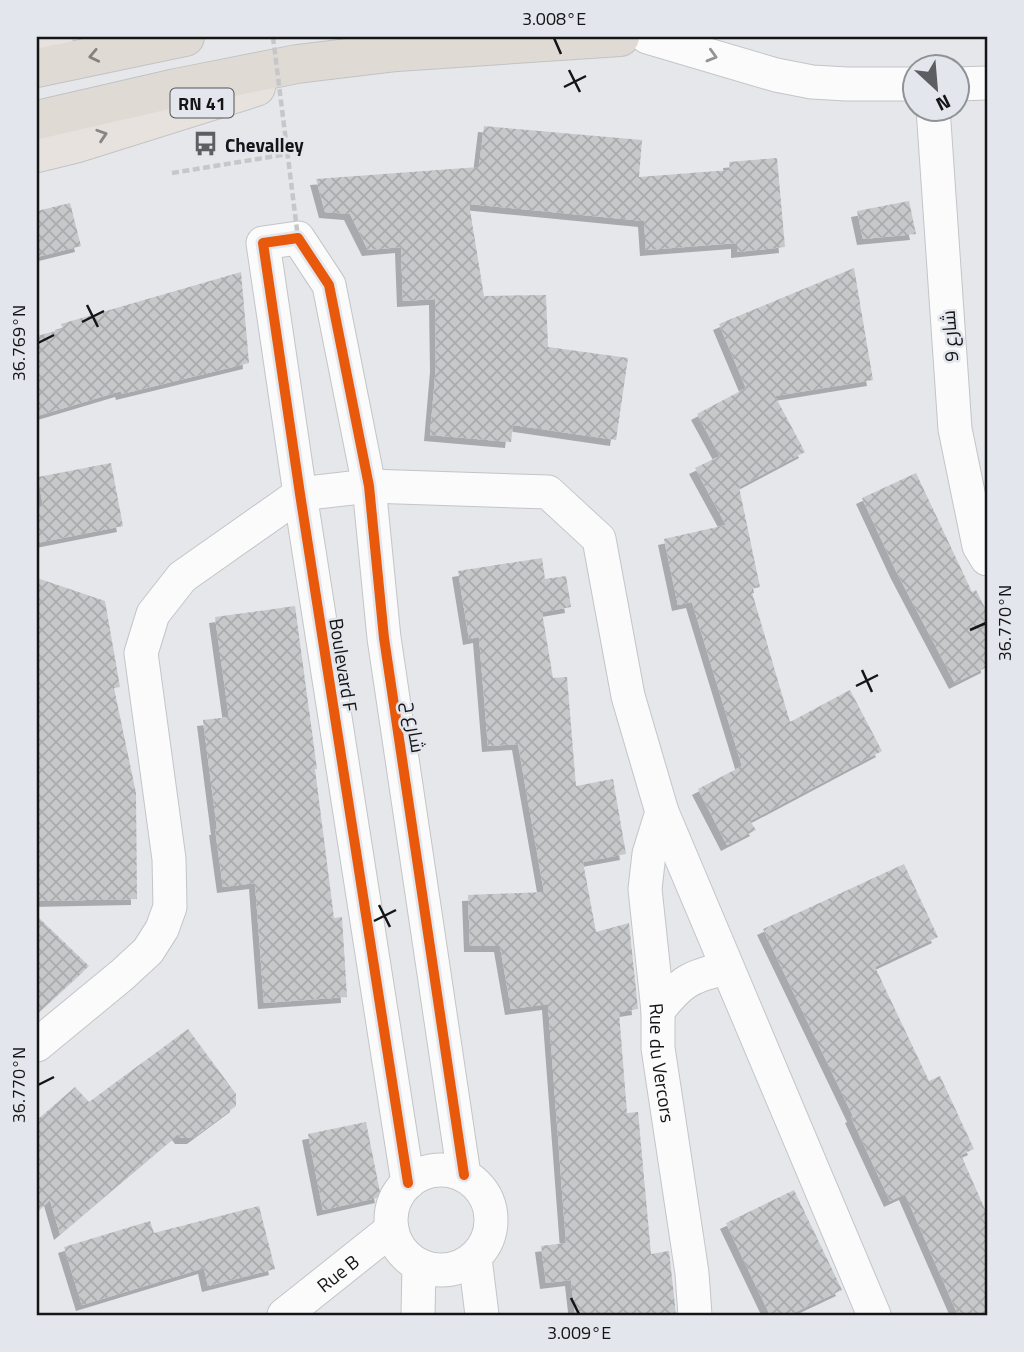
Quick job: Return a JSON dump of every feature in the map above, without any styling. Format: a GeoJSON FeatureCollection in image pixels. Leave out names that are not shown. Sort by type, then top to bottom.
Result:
{"type":"FeatureCollection","features":[{"type":"Feature","properties":{"kind":"highway"},"geometry":{"type":"LineString","coordinates":[[37,68],[185,37]]}},
{"type":"Feature","properties":{"kind":"highway","name":"RN 41"},"geometry":{"type":"LineString","coordinates":[[369,56],[620,37]]}},
{"type":"Feature","properties":{"kind":"highway"},"geometry":{"type":"LineString","coordinates":[[37,120],[296,64],[369,56]]}},
{"type":"Feature","properties":{"kind":"main road"},"geometry":{"type":"LineString","coordinates":[[37,40],[54,37]]}},
{"type":"Feature","properties":{"kind":"main road","name":"RN 41"},"geometry":{"type":"LineString","coordinates":[[37,153],[369,56]]}},
{"type":"Feature","properties":{"kind":"street"},"geometry":{"type":"LineString","coordinates":[[647,37],[776,75],[812,82],[902,85]]}},
{"type":"Feature","properties":{"kind":"street","name":"شارع 9"},"geometry":{"type":"LineString","coordinates":[[934,122],[955,429],[979,546],[987,559]]}},
{"type":"Feature","properties":{"kind":"street","name":"شارع ح"},"geometry":{"type":"LineString","coordinates":[[298,238],[328,285],[369,486],[384,638],[464,1175]]}},
{"type":"Feature","properties":{"kind":"street","name":"Boulevard F"},"geometry":{"type":"LineString","coordinates":[[298,238],[263,243],[408,1183]]}},
{"type":"Feature","properties":{"kind":"street"},"geometry":{"type":"LineString","coordinates":[[37,1045],[148,951],[162,929],[170,907],[169,859],[141,653],[153,614],[181,577],[300,494],[369,486],[548,492],[599,539],[628,696],[662,812],[874,1315]]}},
{"type":"Feature","properties":{"kind":"street","name":"Rue du Vercors"},"geometry":{"type":"LineString","coordinates":[[662,812],[649,855],[645,889],[658,1011],[658,1048],[692,1273],[695,1315]]}},
{"type":"Feature","properties":{"kind":"street"},"geometry":{"type":"LineString","coordinates":[[658,1011],[670,995],[688,979],[727,968]]}},
{"type":"Feature","properties":{"kind":"street"},"geometry":{"type":"LineString","coordinates":[[447,1170],[464,1175],[483,1190],[492,1214],[489,1237],[475,1258],[468,1263],[452,1269],[435,1270],[419,1265],[406,1256],[397,1244],[392,1229],[391,1212],[397,1196],[414,1177],[430,1171],[447,1170]]}},
{"type":"Feature","properties":{"kind":"street","name":"Rue B"},"geometry":{"type":"LineString","coordinates":[[284,1315],[392,1229]]}},
{"type":"Feature","properties":{"kind":"street"},"geometry":{"type":"LineString","coordinates":[[475,1258],[482,1315]]}},
{"type":"Feature","properties":{"kind":"street"},"geometry":{"type":"LineString","coordinates":[[418,1315],[419,1265]]}},
{"type":"Feature","properties":{"kind":"path"},"geometry":{"type":"LineString","coordinates":[[273,37],[298,238]]}},
{"type":"Feature","properties":{"kind":"path"},"geometry":{"type":"LineString","coordinates":[[172,173],[288,154]]}},
{"type":"Feature","properties":{"kind":"building"},"geometry":{"type":"Polygon","coordinates":[[[484,126],[642,140],[639,177],[730,170],[729,162],[777,158],[785,247],[737,252],[737,243],[646,250],[644,221],[469,204],[484,296],[546,295],[548,347],[628,358],[616,440],[513,425],[511,442],[430,435],[436,366],[435,299],[403,301],[401,247],[368,250],[350,214],[325,212],[316,179],[479,167],[484,126]]]}},
{"type":"Feature","properties":{"kind":"building"},"geometry":{"type":"Polygon","coordinates":[[[909,201],[916,234],[863,239],[857,211],[909,201]]]}},
{"type":"Feature","properties":{"kind":"building"},"geometry":{"type":"Polygon","coordinates":[[[70,203],[81,246],[37,257],[37,211],[70,203]]]}},
{"type":"Feature","properties":{"kind":"building"},"geometry":{"type":"Polygon","coordinates":[[[854,268],[873,380],[775,396],[805,452],[739,487],[760,587],[751,589],[790,722],[850,690],[882,751],[750,821],[756,830],[727,845],[698,789],[742,766],[692,602],[678,605],[664,539],[726,525],[695,468],[720,456],[697,414],[746,388],[719,324],[854,268]]]}},
{"type":"Feature","properties":{"kind":"building"},"geometry":{"type":"Polygon","coordinates":[[[241,272],[249,363],[122,394],[121,391],[37,416],[37,336],[63,329],[61,324],[241,272]]]}},
{"type":"Feature","properties":{"kind":"building"},"geometry":{"type":"Polygon","coordinates":[[[111,463],[123,526],[37,543],[37,507],[43,506],[38,477],[111,463]]]}},
{"type":"Feature","properties":{"kind":"building"},"geometry":{"type":"Polygon","coordinates":[[[916,473],[972,592],[976,590],[987,612],[987,667],[955,683],[897,573],[862,498],[916,473]]]}},
{"type":"Feature","properties":{"kind":"building"},"geometry":{"type":"Polygon","coordinates":[[[542,558],[545,579],[566,576],[571,607],[542,612],[553,678],[567,677],[576,786],[613,779],[626,854],[583,862],[596,932],[629,923],[638,1009],[619,1012],[627,1113],[638,1112],[651,1254],[669,1251],[676,1315],[575,1315],[571,1280],[546,1283],[541,1246],[566,1243],[548,1004],[511,1009],[500,946],[470,946],[468,895],[544,892],[518,744],[488,746],[479,637],[469,639],[458,571],[542,558]]]}},
{"type":"Feature","properties":{"kind":"building"},"geometry":{"type":"Polygon","coordinates":[[[37,578],[105,601],[120,687],[114,688],[136,793],[137,899],[37,901],[37,578]]]}},
{"type":"Feature","properties":{"kind":"building"},"geometry":{"type":"Polygon","coordinates":[[[295,606],[334,918],[342,917],[347,997],[264,1003],[255,883],[223,887],[203,720],[229,717],[215,617],[295,606]]]}},
{"type":"Feature","properties":{"kind":"building"},"geometry":{"type":"Polygon","coordinates":[[[904,864],[938,937],[875,967],[929,1081],[940,1076],[974,1149],[961,1155],[987,1214],[987,1315],[958,1315],[905,1194],[890,1201],[851,1117],[853,1116],[763,929],[904,864]]]}},
{"type":"Feature","properties":{"kind":"building"},"geometry":{"type":"Polygon","coordinates":[[[37,916],[89,966],[37,1014],[37,916]]]}},
{"type":"Feature","properties":{"kind":"building"},"geometry":{"type":"Polygon","coordinates":[[[188,1029],[236,1094],[236,1106],[193,1138],[181,1138],[178,1134],[60,1234],[50,1200],[37,1212],[37,1120],[75,1087],[89,1102],[188,1029]]]}},
{"type":"Feature","properties":{"kind":"building"},"geometry":{"type":"Polygon","coordinates":[[[366,1122],[381,1197],[323,1210],[308,1134],[366,1122]]]}},
{"type":"Feature","properties":{"kind":"building"},"geometry":{"type":"Polygon","coordinates":[[[794,1190],[842,1290],[789,1315],[770,1315],[726,1223],[794,1190]]]}},
{"type":"Feature","properties":{"kind":"building"},"geometry":{"type":"Polygon","coordinates":[[[259,1206],[275,1269],[208,1286],[204,1268],[82,1305],[64,1247],[150,1221],[154,1233],[259,1206]]]}},
{"type":"Feature","properties":{"kind":"cycle path"},"geometry":{"type":"LineString","coordinates":[[408,1183],[263,243],[298,238],[329,285],[369,486],[384,638],[464,1175]]}},
{"type":"Feature","properties":{"kind":"place","name":"Chevalley"},"geometry":{"type":"Point","coordinates":[205,144]}}]}
